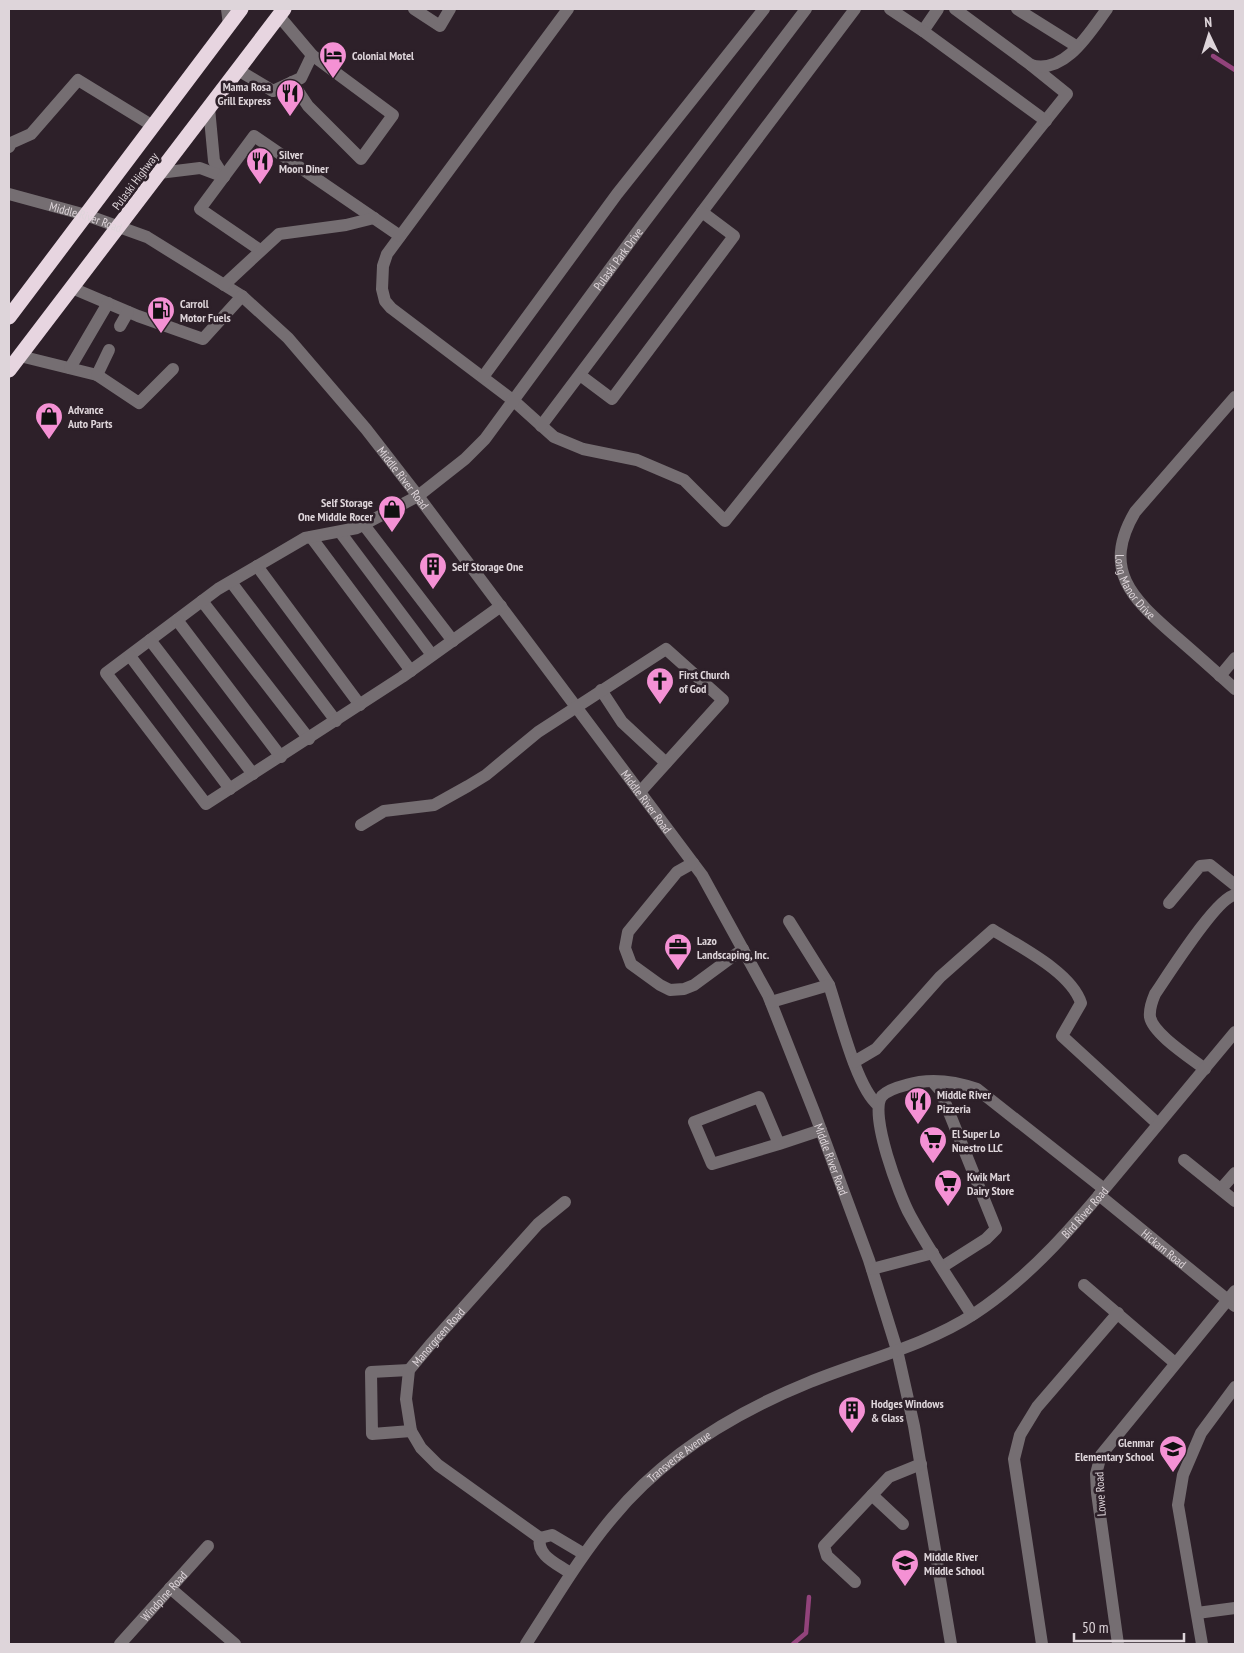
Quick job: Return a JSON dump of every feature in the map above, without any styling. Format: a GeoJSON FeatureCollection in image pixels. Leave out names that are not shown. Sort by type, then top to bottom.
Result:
{"type":"FeatureCollection","features":[{"type":"Feature","properties":{"kind":"highway","name":"Pulaski Highway"},"geometry":{"type":"LineString","coordinates":[[9,317],[242,9]]}},
{"type":"Feature","properties":{"kind":"highway","name":"Pulaski Highway"},"geometry":{"type":"LineString","coordinates":[[9,370],[281,12]]}},
{"type":"Feature","properties":{"kind":"street"},"geometry":{"type":"LineString","coordinates":[[227,9],[230,25]]}},
{"type":"Feature","properties":{"kind":"street"},"geometry":{"type":"LineString","coordinates":[[414,9],[440,26],[450,9]]}},
{"type":"Feature","properties":{"kind":"street"},"geometry":{"type":"LineString","coordinates":[[568,9],[387,254],[383,266],[382,289],[385,300],[391,308],[412,325],[514,401],[554,437],[583,449],[637,460],[684,480],[725,521],[1067,94],[1031,65],[954,9]]}},
{"type":"Feature","properties":{"kind":"street"},"geometry":{"type":"LineString","coordinates":[[483,378],[617,194],[764,9]]}},
{"type":"Feature","properties":{"kind":"street","name":"Pulaski Park Drive"},"geometry":{"type":"LineString","coordinates":[[230,789],[206,804],[106,673],[202,601],[257,566],[305,538],[340,532],[364,525],[418,496],[465,459],[486,439],[643,224],[806,9]]}},
{"type":"Feature","properties":{"kind":"street"},"geometry":{"type":"LineString","coordinates":[[542,426],[855,9]]}},
{"type":"Feature","properties":{"kind":"street"},"geometry":{"type":"LineString","coordinates":[[890,9],[924,31],[1046,121]]}},
{"type":"Feature","properties":{"kind":"street"},"geometry":{"type":"LineString","coordinates":[[924,31],[938,9]]}},
{"type":"Feature","properties":{"kind":"street"},"geometry":{"type":"LineString","coordinates":[[1016,9],[1076,46]]}},
{"type":"Feature","properties":{"kind":"street"},"geometry":{"type":"LineString","coordinates":[[1031,65],[1040,68],[1050,67],[1062,61],[1107,9]]}},
{"type":"Feature","properties":{"kind":"street"},"geometry":{"type":"LineString","coordinates":[[281,12],[312,55],[393,114],[361,159],[308,106],[292,82]]}},
{"type":"Feature","properties":{"kind":"street"},"geometry":{"type":"LineString","coordinates":[[238,70],[273,91],[302,78],[312,55]]}},
{"type":"Feature","properties":{"kind":"street"},"geometry":{"type":"LineString","coordinates":[[9,147],[11,143],[31,134],[78,80],[153,126]]}},
{"type":"Feature","properties":{"kind":"street"},"geometry":{"type":"LineString","coordinates":[[209,108],[214,161],[224,177]]}},
{"type":"Feature","properties":{"kind":"street"},"geometry":{"type":"LineString","coordinates":[[260,250],[200,209],[254,136],[400,236]]}},
{"type":"Feature","properties":{"kind":"street"},"geometry":{"type":"LineString","coordinates":[[159,173],[200,168],[224,177]]}},
{"type":"Feature","properties":{"kind":"street","name":"Middle River Road"},"geometry":{"type":"LineString","coordinates":[[9,194],[86,215],[147,237],[242,296],[288,338],[332,387],[418,496],[693,863],[743,949],[771,1002],[872,1269],[897,1350],[921,1464],[951,1644]]}},
{"type":"Feature","properties":{"kind":"street"},"geometry":{"type":"LineString","coordinates":[[580,375],[612,399],[734,236],[702,212]]}},
{"type":"Feature","properties":{"kind":"street"},"geometry":{"type":"LineString","coordinates":[[224,285],[279,234],[346,225],[374,218]]}},
{"type":"Feature","properties":{"kind":"street"},"geometry":{"type":"LineString","coordinates":[[72,288],[128,312],[203,339],[242,296]]}},
{"type":"Feature","properties":{"kind":"street"},"geometry":{"type":"LineString","coordinates":[[70,368],[108,303]]}},
{"type":"Feature","properties":{"kind":"street"},"geometry":{"type":"LineString","coordinates":[[120,326],[128,312]]}},
{"type":"Feature","properties":{"kind":"street"},"geometry":{"type":"LineString","coordinates":[[97,375],[109,350]]}},
{"type":"Feature","properties":{"kind":"street"},"geometry":{"type":"LineString","coordinates":[[20,356],[97,375],[139,403],[173,369]]}},
{"type":"Feature","properties":{"kind":"street","name":"Long Manor Drive"},"geometry":{"type":"LineString","coordinates":[[1235,397],[1135,512],[1124,532],[1120,555],[1122,570],[1134,598],[1235,689]]}},
{"type":"Feature","properties":{"kind":"street"},"geometry":{"type":"LineString","coordinates":[[364,525],[453,641]]}},
{"type":"Feature","properties":{"kind":"street"},"geometry":{"type":"LineString","coordinates":[[340,532],[432,656]]}},
{"type":"Feature","properties":{"kind":"street"},"geometry":{"type":"LineString","coordinates":[[311,537],[411,671]]}},
{"type":"Feature","properties":{"kind":"street"},"geometry":{"type":"LineString","coordinates":[[257,566],[360,705]]}},
{"type":"Feature","properties":{"kind":"street"},"geometry":{"type":"LineString","coordinates":[[231,582],[336,721]]}},
{"type":"Feature","properties":{"kind":"street"},"geometry":{"type":"LineString","coordinates":[[202,601],[309,739]]}},
{"type":"Feature","properties":{"kind":"street"},"geometry":{"type":"LineString","coordinates":[[130,656],[230,789],[411,671],[501,606]]}},
{"type":"Feature","properties":{"kind":"street"},"geometry":{"type":"LineString","coordinates":[[177,620],[281,757]]}},
{"type":"Feature","properties":{"kind":"street"},"geometry":{"type":"LineString","coordinates":[[150,640],[253,774]]}},
{"type":"Feature","properties":{"kind":"street"},"geometry":{"type":"LineString","coordinates":[[361,825],[384,811],[434,805],[459,791],[486,775],[538,732],[666,649],[723,700],[640,792]]}},
{"type":"Feature","properties":{"kind":"street"},"geometry":{"type":"LineString","coordinates":[[1220,676],[1235,658]]}},
{"type":"Feature","properties":{"kind":"street"},"geometry":{"type":"LineString","coordinates":[[602,690],[622,722],[666,763]]}},
{"type":"Feature","properties":{"kind":"street"},"geometry":{"type":"LineString","coordinates":[[693,863],[677,872],[628,932],[625,948],[631,964],[660,986],[670,990],[684,989],[694,985],[743,949]]}},
{"type":"Feature","properties":{"kind":"street"},"geometry":{"type":"LineString","coordinates":[[1169,903],[1200,866],[1210,865],[1235,885]]}},
{"type":"Feature","properties":{"kind":"street"},"geometry":{"type":"LineString","coordinates":[[1205,1069],[1153,1024],[1150,1016],[1151,1005],[1155,994],[1214,910],[1229,896],[1235,895]]}},
{"type":"Feature","properties":{"kind":"street"},"geometry":{"type":"LineString","coordinates":[[789,921],[829,985],[854,1062],[869,1098],[878,1105],[878,1121],[883,1140],[909,1213],[972,1315]]}},
{"type":"Feature","properties":{"kind":"street"},"geometry":{"type":"LineString","coordinates":[[854,1062],[876,1049],[940,977],[993,930],[1044,961],[1077,991],[1081,1003],[1062,1036],[1158,1124]]}},
{"type":"Feature","properties":{"kind":"street"},"geometry":{"type":"LineString","coordinates":[[771,1002],[829,985]]}},
{"type":"Feature","properties":{"kind":"street","name":"Bird River Road"},"geometry":{"type":"LineString","coordinates":[[897,1350],[972,1315],[1006,1291],[1038,1263],[1102,1192],[1234,1037]]}},
{"type":"Feature","properties":{"kind":"street"},"geometry":{"type":"LineString","coordinates":[[933,1082],[940,1090],[961,1138],[996,1229],[986,1240],[942,1268]]}},
{"type":"Feature","properties":{"kind":"street","name":"Hickam Road"},"geometry":{"type":"LineString","coordinates":[[878,1105],[882,1096],[893,1089],[910,1084],[933,1082],[960,1083],[977,1089],[1233,1299]]}},
{"type":"Feature","properties":{"kind":"street"},"geometry":{"type":"LineString","coordinates":[[779,1144],[759,1097],[694,1122],[712,1164],[779,1144],[821,1130]]}},
{"type":"Feature","properties":{"kind":"street"},"geometry":{"type":"LineString","coordinates":[[1184,1160],[1235,1201]]}},
{"type":"Feature","properties":{"kind":"street"},"geometry":{"type":"LineString","coordinates":[[1221,1190],[1235,1173]]}},
{"type":"Feature","properties":{"kind":"street","name":"Manorgreen Road"},"geometry":{"type":"LineString","coordinates":[[565,1202],[538,1224],[504,1260],[409,1370],[406,1399],[411,1431],[421,1448],[438,1465],[540,1538],[552,1535],[584,1554]]}},
{"type":"Feature","properties":{"kind":"street"},"geometry":{"type":"LineString","coordinates":[[872,1269],[933,1254]]}},
{"type":"Feature","properties":{"kind":"street"},"geometry":{"type":"LineString","coordinates":[[1084,1285],[1175,1363]]}},
{"type":"Feature","properties":{"kind":"street","name":"Lowe Road"},"geometry":{"type":"LineString","coordinates":[[1118,1644],[1096,1474],[1101,1455],[1175,1363],[1233,1299]]}},
{"type":"Feature","properties":{"kind":"street"},"geometry":{"type":"LineString","coordinates":[[1042,1644],[1014,1459],[1020,1435],[1037,1407],[1118,1313]]}},
{"type":"Feature","properties":{"kind":"street","name":"Transverse Avenue"},"geometry":{"type":"LineString","coordinates":[[526,1644],[570,1573],[613,1516],[646,1483],[689,1446],[730,1419],[807,1383],[897,1350]]}},
{"type":"Feature","properties":{"kind":"street"},"geometry":{"type":"LineString","coordinates":[[409,1370],[371,1372],[372,1434],[411,1431]]}},
{"type":"Feature","properties":{"kind":"street"},"geometry":{"type":"LineString","coordinates":[[1202,1644],[1178,1505],[1183,1474],[1200,1433],[1235,1387]]}},
{"type":"Feature","properties":{"kind":"street"},"geometry":{"type":"LineString","coordinates":[[855,1582],[827,1556],[824,1546],[889,1477],[921,1464]]}},
{"type":"Feature","properties":{"kind":"street"},"geometry":{"type":"LineString","coordinates":[[872,1495],[903,1524]]}},
{"type":"Feature","properties":{"kind":"street"},"geometry":{"type":"LineString","coordinates":[[540,1538],[538,1546],[540,1552],[570,1573]]}},
{"type":"Feature","properties":{"kind":"street","name":"Windpine Road"},"geometry":{"type":"LineString","coordinates":[[120,1644],[208,1546]]}},
{"type":"Feature","properties":{"kind":"street"},"geometry":{"type":"LineString","coordinates":[[170,1588],[235,1644]]}},
{"type":"Feature","properties":{"kind":"street"},"geometry":{"type":"LineString","coordinates":[[1197,1613],[1235,1608]]}},
{"type":"Feature","properties":{"kind":"waterway"},"geometry":{"type":"LineString","coordinates":[[1213,56],[1235,70]]}},
{"type":"Feature","properties":{"kind":"waterway"},"geometry":{"type":"LineString","coordinates":[[793,1644],[806,1633],[809,1597]]}},
{"type":"Feature","properties":{"kind":"place","name":"Colonial Motel"},"geometry":{"type":"Point","coordinates":[333,79]}},
{"type":"Feature","properties":{"kind":"place","name":"Mama Rosa Grill Express"},"geometry":{"type":"Point","coordinates":[290,117]}},
{"type":"Feature","properties":{"kind":"place","name":"Silver Moon Diner"},"geometry":{"type":"Point","coordinates":[260,185]}},
{"type":"Feature","properties":{"kind":"place","name":"Carroll Motor Fuels"},"geometry":{"type":"Point","coordinates":[161,334]}},
{"type":"Feature","properties":{"kind":"place","name":"Advance Auto Parts"},"geometry":{"type":"Point","coordinates":[49,440]}},
{"type":"Feature","properties":{"kind":"place","name":"Self Storage One Middle Rocer"},"geometry":{"type":"Point","coordinates":[392,533]}},
{"type":"Feature","properties":{"kind":"place","name":"Self Storage One"},"geometry":{"type":"Point","coordinates":[433,590]}},
{"type":"Feature","properties":{"kind":"place","name":"First Church of God"},"geometry":{"type":"Point","coordinates":[660,705]}},
{"type":"Feature","properties":{"kind":"place","name":"Lazo Landscaping, Inc."},"geometry":{"type":"Point","coordinates":[678,971]}},
{"type":"Feature","properties":{"kind":"place","name":"Middle River Pizzeria"},"geometry":{"type":"Point","coordinates":[918,1125]}},
{"type":"Feature","properties":{"kind":"place","name":"El Super Lo Nuestro LLC"},"geometry":{"type":"Point","coordinates":[933,1164]}},
{"type":"Feature","properties":{"kind":"place","name":"Kwik Mart Dairy Store"},"geometry":{"type":"Point","coordinates":[948,1207]}},
{"type":"Feature","properties":{"kind":"place","name":"Hodges Windows & Glass"},"geometry":{"type":"Point","coordinates":[852,1434]}},
{"type":"Feature","properties":{"kind":"place","name":"Glenmar Elementary School"},"geometry":{"type":"Point","coordinates":[1173,1473]}},
{"type":"Feature","properties":{"kind":"place","name":"Middle River Middle School"},"geometry":{"type":"Point","coordinates":[905,1587]}}]}
